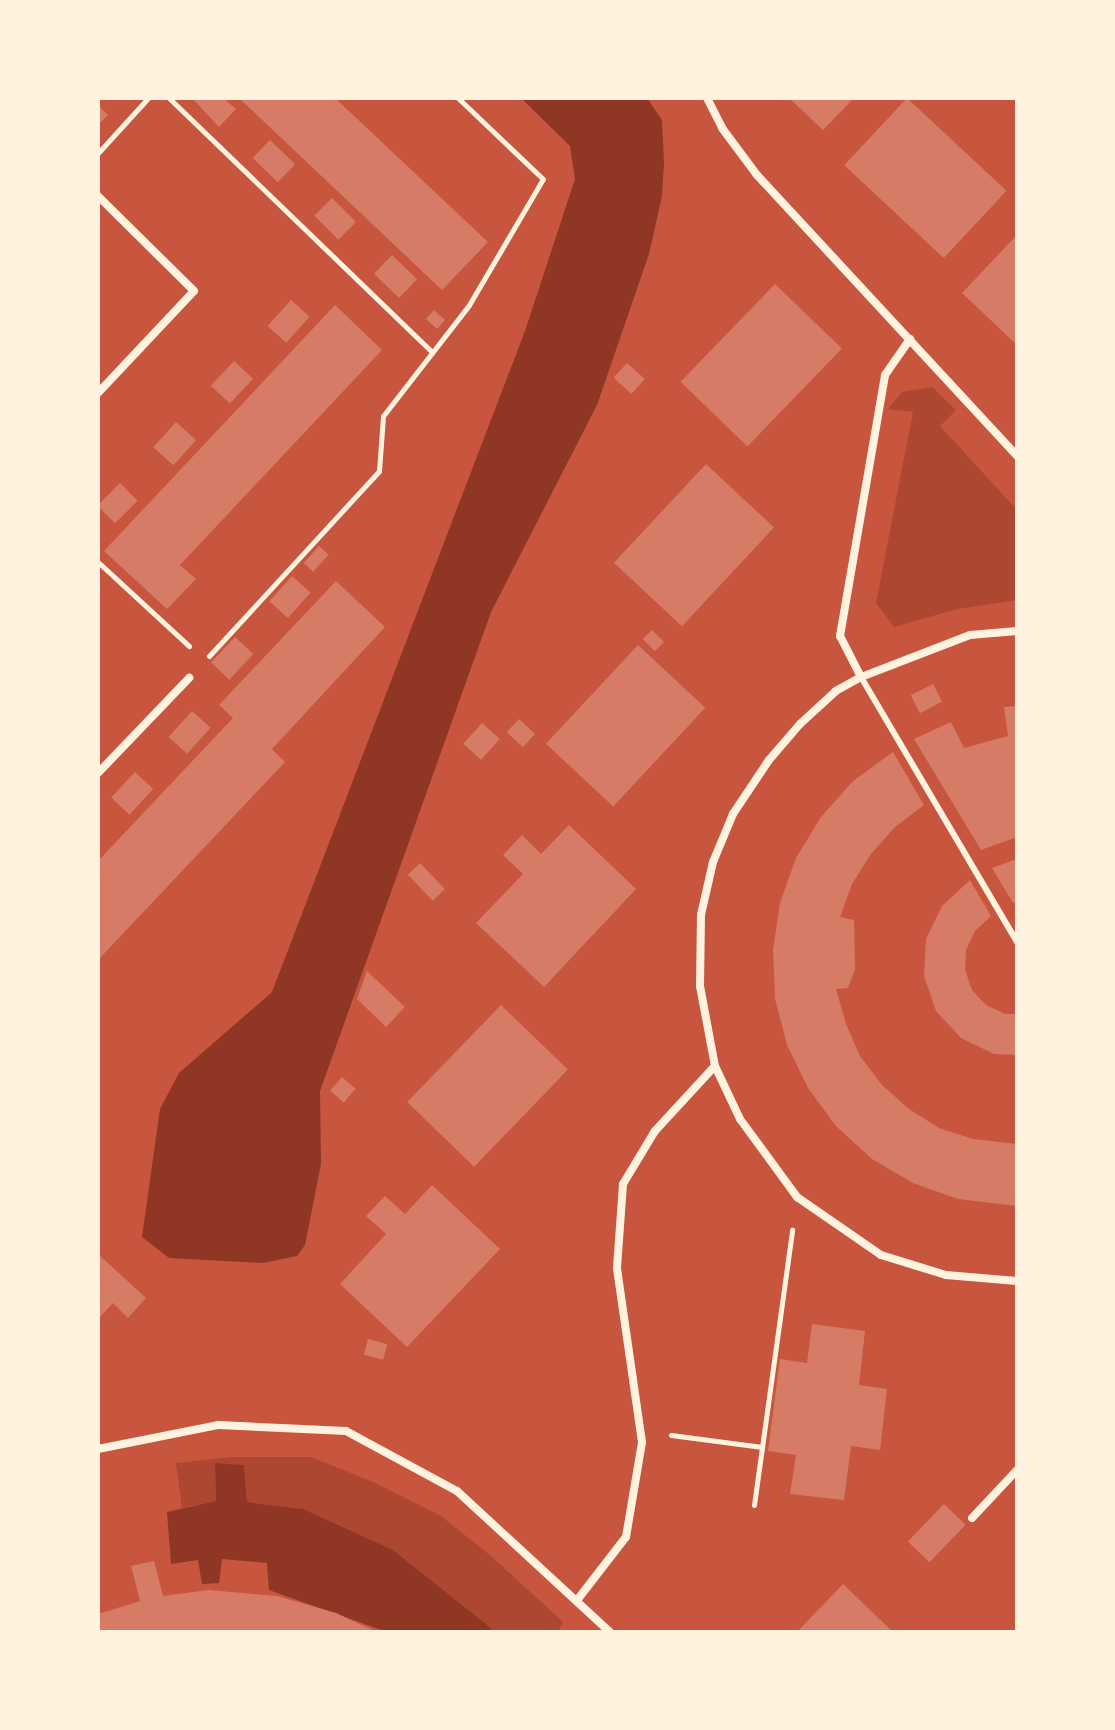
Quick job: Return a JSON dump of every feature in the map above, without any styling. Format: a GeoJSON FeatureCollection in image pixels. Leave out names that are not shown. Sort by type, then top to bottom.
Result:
{"type":"FeatureCollection","features":[{"type":"Feature","properties":{"kind":"street"},"geometry":{"type":"LineString","coordinates":[[707,98],[722,128],[757,175],[1017,456]]}},
{"type":"Feature","properties":{"kind":"street"},"geometry":{"type":"LineString","coordinates":[[98,196],[194,291],[98,393]]}},
{"type":"Feature","properties":{"kind":"street"},"geometry":{"type":"LineString","coordinates":[[861,677],[840,636],[885,375],[910,339]]}},
{"type":"Feature","properties":{"kind":"street"},"geometry":{"type":"LineString","coordinates":[[1017,631],[970,635],[861,677],[836,691],[800,724],[769,760],[733,814],[713,862],[701,915],[700,986],[715,1066],[740,1119],[797,1197],[881,1255],[946,1275],[1017,1281]]}},
{"type":"Feature","properties":{"kind":"street"},"geometry":{"type":"LineString","coordinates":[[98,773],[189,678]]}},
{"type":"Feature","properties":{"kind":"street"},"geometry":{"type":"LineString","coordinates":[[578,1599],[626,1537],[642,1442],[617,1268],[623,1184],[655,1131],[715,1066]]}},
{"type":"Feature","properties":{"kind":"street"},"geometry":{"type":"LineString","coordinates":[[98,1449],[218,1425],[346,1431],[457,1491],[578,1599],[608,1631]]}},
{"type":"Feature","properties":{"kind":"street"},"geometry":{"type":"LineString","coordinates":[[972,1518],[1017,1470]]}},
{"type":"Feature","properties":{"kind":"lane"},"geometry":{"type":"LineString","coordinates":[[861,677],[1017,942]]}},
{"type":"Feature","properties":{"kind":"path"},"geometry":{"type":"LineString","coordinates":[[98,153],[148,98]]}},
{"type":"Feature","properties":{"kind":"path"},"geometry":{"type":"LineString","coordinates":[[169,98],[432,352]]}},
{"type":"Feature","properties":{"kind":"path"},"geometry":{"type":"LineString","coordinates":[[189,678],[379,471],[383,416],[469,305],[543,179],[458,98]]}},
{"type":"Feature","properties":{"kind":"path"},"geometry":{"type":"LineString","coordinates":[[98,562],[205,660]]}},
{"type":"Feature","properties":{"kind":"path"},"geometry":{"type":"LineString","coordinates":[[754,1505],[797,1197]]}},
{"type":"Feature","properties":{"kind":"path"},"geometry":{"type":"LineString","coordinates":[[640,1432],[762,1447]]}},
{"type":"Feature","properties":{"kind":"shaded area"},"geometry":{"type":"Polygon","coordinates":[[[521,98],[647,98],[662,120],[664,163],[662,196],[649,254],[597,405],[491,612],[320,1091],[321,1164],[305,1245],[297,1256],[263,1263],[169,1258],[142,1237],[160,1109],[179,1073],[272,992],[525,331],[575,179],[570,146],[521,98]]]}},
{"type":"Feature","properties":{"kind":"shaded area"},"geometry":{"type":"Polygon","coordinates":[[[932,387],[956,410],[940,426],[1017,510],[1017,600],[957,609],[894,627],[876,603],[913,412],[888,409],[902,392],[932,387]]]}},
{"type":"Feature","properties":{"kind":"shaded area"},"geometry":{"type":"Polygon","coordinates":[[[232,1457],[311,1457],[373,1482],[441,1516],[491,1556],[563,1622],[558,1632],[496,1632],[393,1550],[303,1509],[247,1502],[244,1465],[215,1463],[216,1501],[182,1508],[176,1463],[232,1457]]]}},
{"type":"Feature","properties":{"kind":"shaded area"},"geometry":{"type":"Polygon","coordinates":[[[215,1463],[244,1465],[247,1502],[303,1509],[393,1550],[496,1632],[387,1632],[269,1590],[267,1563],[222,1559],[219,1583],[202,1584],[198,1560],[171,1564],[167,1512],[216,1501],[215,1463]]]}},
{"type":"Feature","properties":{"kind":"building"},"geometry":{"type":"Polygon","coordinates":[[[192,98],[223,98],[236,109],[219,127],[192,98]]]}},
{"type":"Feature","properties":{"kind":"building"},"geometry":{"type":"Polygon","coordinates":[[[239,98],[335,98],[488,242],[442,290],[239,98]]]}},
{"type":"Feature","properties":{"kind":"building"},"geometry":{"type":"Polygon","coordinates":[[[789,98],[854,98],[823,130],[789,98]]]}},
{"type":"Feature","properties":{"kind":"building"},"geometry":{"type":"Polygon","coordinates":[[[907,98],[1006,191],[944,258],[844,165],[907,98]]]}},
{"type":"Feature","properties":{"kind":"building"},"geometry":{"type":"Polygon","coordinates":[[[98,105],[108,115],[98,125],[98,105]]]}},
{"type":"Feature","properties":{"kind":"building"},"geometry":{"type":"Polygon","coordinates":[[[270,140],[295,164],[278,182],[253,158],[270,140]]]}},
{"type":"Feature","properties":{"kind":"building"},"geometry":{"type":"Polygon","coordinates":[[[332,198],[356,222],[338,240],[314,216],[332,198]]]}},
{"type":"Feature","properties":{"kind":"building"},"geometry":{"type":"Polygon","coordinates":[[[1017,235],[1017,345],[962,293],[1017,235]]]}},
{"type":"Feature","properties":{"kind":"building"},"geometry":{"type":"Polygon","coordinates":[[[392,255],[417,279],[399,298],[374,274],[392,255]]]}},
{"type":"Feature","properties":{"kind":"building"},"geometry":{"type":"Polygon","coordinates":[[[775,284],[842,349],[747,446],[681,382],[775,284]]]}},
{"type":"Feature","properties":{"kind":"building"},"geometry":{"type":"Polygon","coordinates":[[[291,300],[310,317],[286,343],[268,326],[291,300]]]}},
{"type":"Feature","properties":{"kind":"building"},"geometry":{"type":"Polygon","coordinates":[[[335,305],[382,350],[180,565],[196,579],[167,609],[104,551],[335,305]]]}},
{"type":"Feature","properties":{"kind":"building"},"geometry":{"type":"Polygon","coordinates":[[[434,310],[445,320],[437,329],[426,319],[434,310]]]}},
{"type":"Feature","properties":{"kind":"building"},"geometry":{"type":"Polygon","coordinates":[[[234,361],[253,379],[230,404],[211,386],[234,361]]]}},
{"type":"Feature","properties":{"kind":"building"},"geometry":{"type":"Polygon","coordinates":[[[627,363],[645,379],[631,394],[614,378],[627,363]]]}},
{"type":"Feature","properties":{"kind":"building"},"geometry":{"type":"Polygon","coordinates":[[[176,422],[196,440],[173,465],[153,447],[176,422]]]}},
{"type":"Feature","properties":{"kind":"building"},"geometry":{"type":"Polygon","coordinates":[[[706,464],[774,527],[682,626],[614,563],[706,464]]]}},
{"type":"Feature","properties":{"kind":"building"},"geometry":{"type":"Polygon","coordinates":[[[120,483],[138,501],[115,523],[98,505],[120,483]]]}},
{"type":"Feature","properties":{"kind":"building"},"geometry":{"type":"Polygon","coordinates":[[[319,546],[329,555],[313,572],[304,563],[319,546]]]}},
{"type":"Feature","properties":{"kind":"building"},"geometry":{"type":"Polygon","coordinates":[[[292,576],[311,593],[288,618],[269,601],[292,576]]]}},
{"type":"Feature","properties":{"kind":"building"},"geometry":{"type":"Polygon","coordinates":[[[336,581],[385,627],[272,749],[285,762],[98,960],[98,861],[233,718],[219,705],[336,581]]]}},
{"type":"Feature","properties":{"kind":"building"},"geometry":{"type":"Polygon","coordinates":[[[652,630],[664,642],[655,651],[643,639],[652,630]]]}},
{"type":"Feature","properties":{"kind":"building"},"geometry":{"type":"Polygon","coordinates":[[[235,637],[253,654],[229,680],[211,663],[235,637]]]}},
{"type":"Feature","properties":{"kind":"building"},"geometry":{"type":"Polygon","coordinates":[[[638,645],[705,708],[613,806],[546,744],[638,645]]]}},
{"type":"Feature","properties":{"kind":"building"},"geometry":{"type":"Polygon","coordinates":[[[933,684],[942,702],[920,713],[911,695],[933,684]]]}},
{"type":"Feature","properties":{"kind":"building"},"geometry":{"type":"Polygon","coordinates":[[[1017,706],[1017,837],[981,850],[914,739],[951,722],[964,748],[1008,736],[1004,707],[1017,706]]]}},
{"type":"Feature","properties":{"kind":"building"},"geometry":{"type":"Polygon","coordinates":[[[192,711],[211,728],[187,754],[169,737],[192,711]]]}},
{"type":"Feature","properties":{"kind":"building"},"geometry":{"type":"Polygon","coordinates":[[[519,719],[535,734],[523,747],[507,732],[519,719]]]}},
{"type":"Feature","properties":{"kind":"building"},"geometry":{"type":"Polygon","coordinates":[[[482,723],[500,739],[481,760],[463,744],[482,723]]]}},
{"type":"Feature","properties":{"kind":"building"},"geometry":{"type":"Polygon","coordinates":[[[893,752],[924,805],[895,827],[871,854],[852,884],[840,917],[854,920],[855,969],[848,988],[836,989],[860,1056],[882,1085],[909,1109],[939,1128],[973,1139],[1017,1144],[1017,1206],[958,1199],[913,1183],[872,1159],[836,1126],[808,1088],[787,1045],[775,999],[773,950],[780,903],[796,858],[821,817],[853,781],[893,752]]]}},
{"type":"Feature","properties":{"kind":"building"},"geometry":{"type":"Polygon","coordinates":[[[135,772],[153,789],[129,815],[111,798],[135,772]]]}},
{"type":"Feature","properties":{"kind":"building"},"geometry":{"type":"Polygon","coordinates":[[[569,825],[636,889],[544,987],[476,923],[523,874],[503,855],[522,835],[541,854],[569,825]]]}},
{"type":"Feature","properties":{"kind":"building"},"geometry":{"type":"Polygon","coordinates":[[[1017,859],[1017,902],[1013,903],[992,868],[1017,859]]]}},
{"type":"Feature","properties":{"kind":"building"},"geometry":{"type":"Polygon","coordinates":[[[420,863],[445,889],[433,901],[408,875],[420,863]]]}},
{"type":"Feature","properties":{"kind":"building"},"geometry":{"type":"Polygon","coordinates":[[[970,880],[991,916],[975,931],[966,950],[965,970],[972,990],[986,1005],[1005,1014],[1017,1014],[1017,1055],[994,1054],[961,1038],[936,1011],[924,976],[926,939],[942,906],[970,880]]]}},
{"type":"Feature","properties":{"kind":"building"},"geometry":{"type":"Polygon","coordinates":[[[367,971],[405,1007],[386,1027],[357,999],[367,971]]]}},
{"type":"Feature","properties":{"kind":"building"},"geometry":{"type":"Polygon","coordinates":[[[501,1005],[568,1070],[474,1167],[407,1102],[501,1005]]]}},
{"type":"Feature","properties":{"kind":"building"},"geometry":{"type":"Polygon","coordinates":[[[342,1077],[356,1089],[344,1102],[330,1091],[342,1077]]]}},
{"type":"Feature","properties":{"kind":"building"},"geometry":{"type":"Polygon","coordinates":[[[432,1185],[500,1249],[407,1347],[340,1284],[386,1234],[366,1216],[385,1196],[405,1214],[432,1185]]]}},
{"type":"Feature","properties":{"kind":"building"},"geometry":{"type":"Polygon","coordinates":[[[98,1254],[146,1298],[128,1318],[113,1303],[98,1319],[98,1254]]]}},
{"type":"Feature","properties":{"kind":"building"},"geometry":{"type":"Polygon","coordinates":[[[812,1324],[865,1331],[859,1385],[887,1389],[880,1450],[851,1446],[844,1500],[790,1494],[796,1455],[768,1451],[780,1359],[807,1363],[812,1324]]]}},
{"type":"Feature","properties":{"kind":"building"},"geometry":{"type":"Polygon","coordinates":[[[368,1339],[387,1344],[383,1360],[364,1354],[368,1339]]]}},
{"type":"Feature","properties":{"kind":"building"},"geometry":{"type":"Polygon","coordinates":[[[944,1504],[966,1525],[929,1562],[908,1541],[944,1504]]]}},
{"type":"Feature","properties":{"kind":"building"},"geometry":{"type":"Polygon","coordinates":[[[154,1561],[163,1596],[209,1590],[277,1596],[336,1613],[377,1632],[98,1632],[98,1614],[140,1601],[131,1566],[154,1561]]]}},
{"type":"Feature","properties":{"kind":"building"},"geometry":{"type":"Polygon","coordinates":[[[843,1584],[893,1632],[797,1632],[843,1584]]]}}]}
